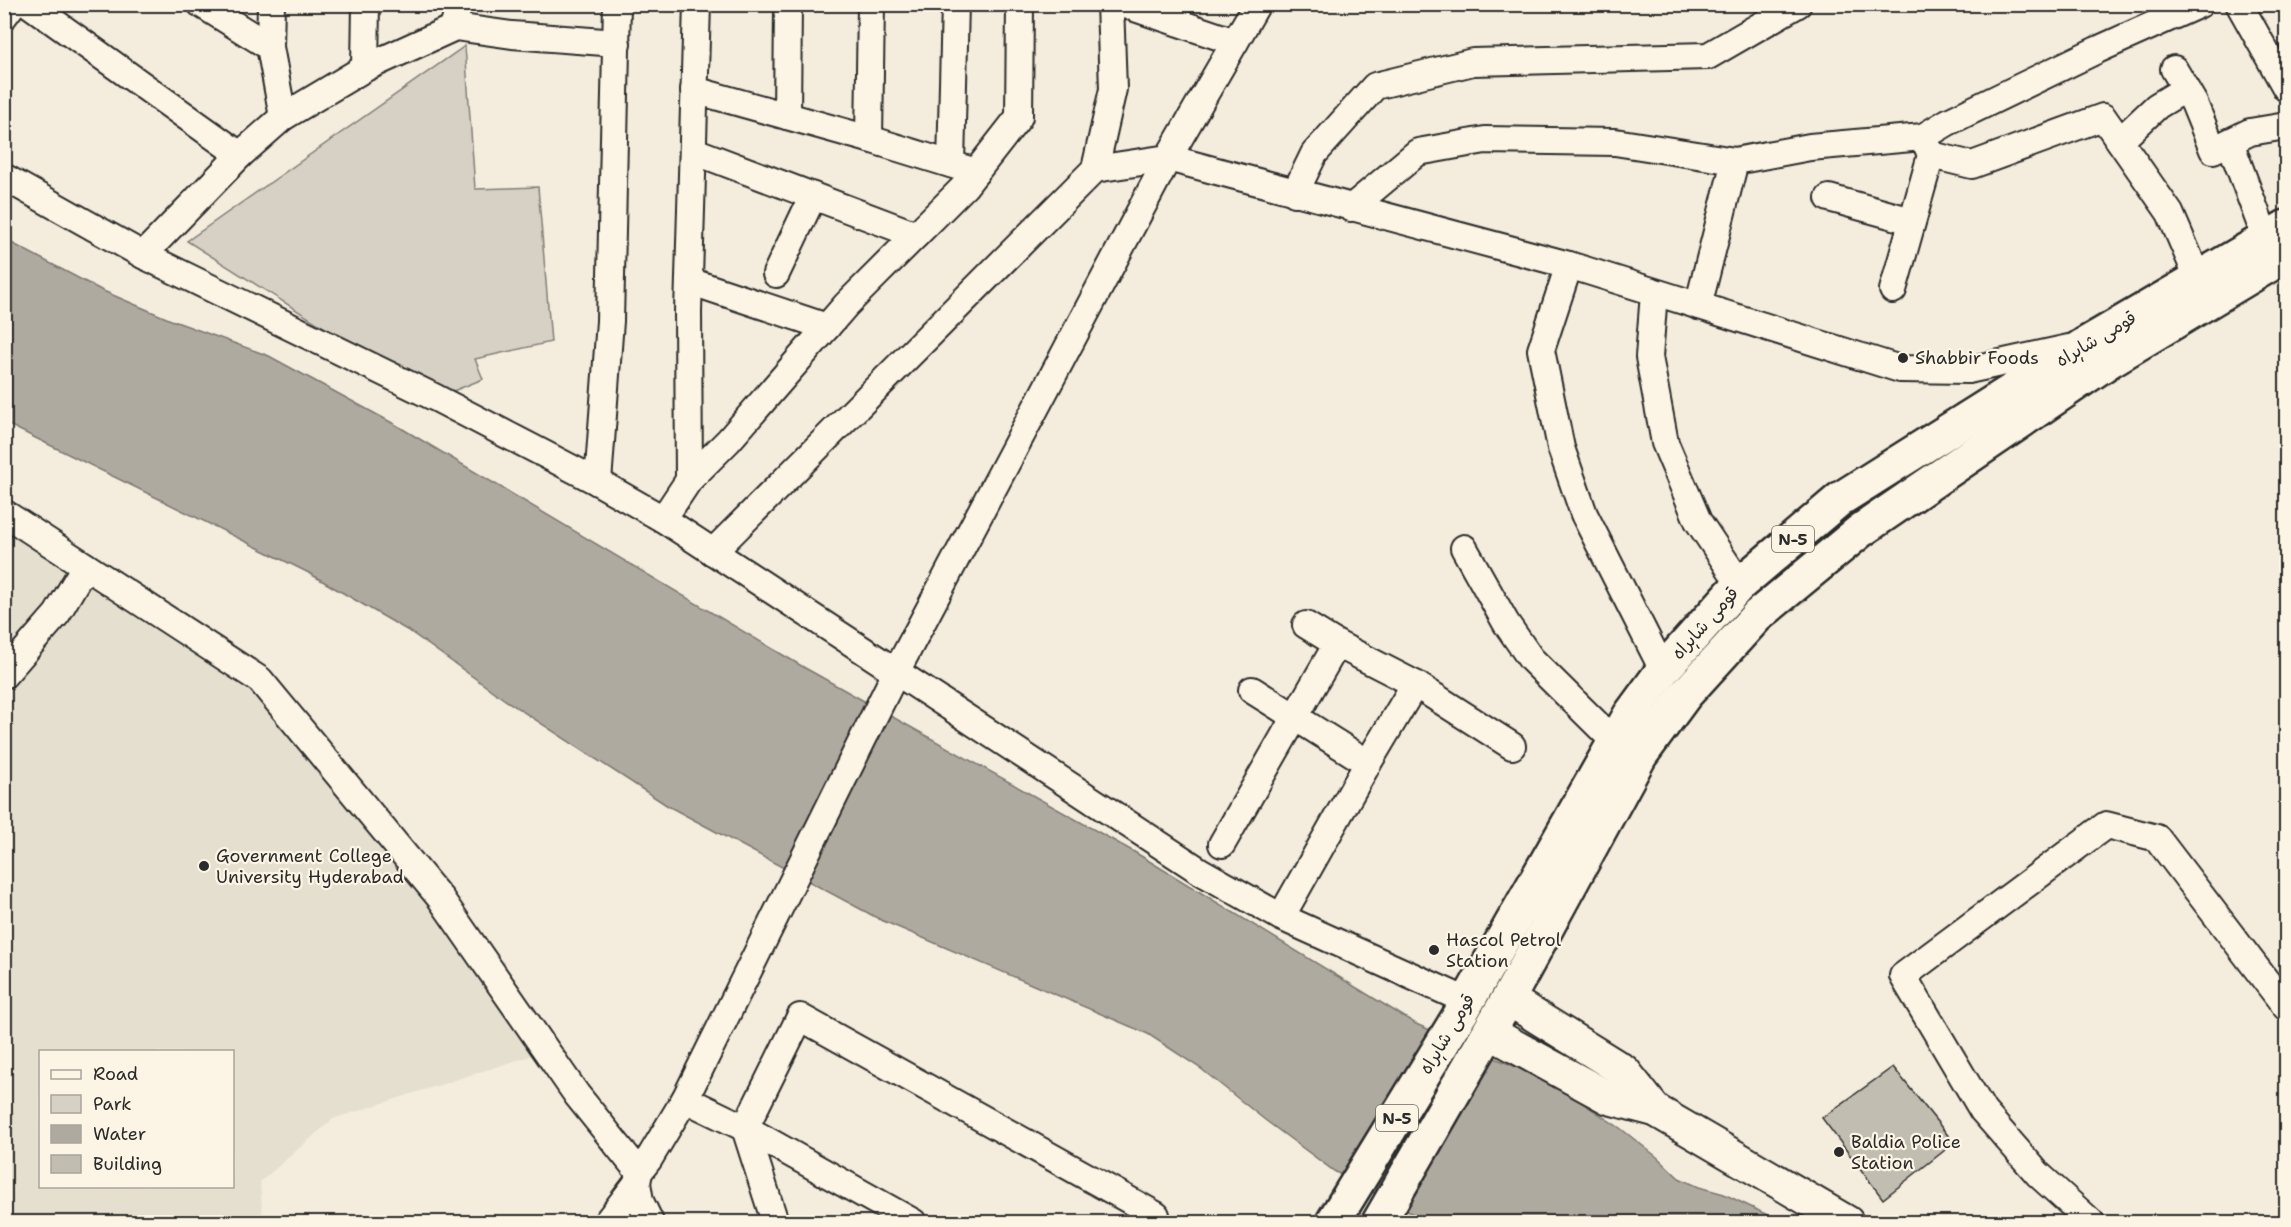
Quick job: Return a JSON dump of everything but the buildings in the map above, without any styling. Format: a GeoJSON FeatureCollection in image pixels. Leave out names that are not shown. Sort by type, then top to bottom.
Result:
{"type":"FeatureCollection","features":[{"type":"Feature","properties":{"kind":"highway","name":"قومی شاہراہ"},"geometry":{"type":"LineString","coordinates":[[1379,1222],[1508,999],[1663,670],[1740,584],[1840,499],[2084,345],[2198,278],[2280,240]]}},
{"type":"Feature","properties":{"kind":"highway","name":"قومی شاہراہ"},"geometry":{"type":"LineString","coordinates":[[1333,1222],[1464,1007],[1627,748],[1685,695],[1757,616],[1860,531],[2109,361],[2280,240]]}},
{"type":"Feature","properties":{"kind":"main road"},"geometry":{"type":"LineString","coordinates":[[1508,999],[1624,1071],[1655,1110]]}},
{"type":"Feature","properties":{"kind":"main road"},"geometry":{"type":"LineString","coordinates":[[1486,1037],[1608,1098],[1655,1110],[1847,1222]]}},
{"type":"Feature","properties":{"kind":"street"},"geometry":{"type":"LineString","coordinates":[[4,16],[13,4]]}},
{"type":"Feature","properties":{"kind":"street"},"geometry":{"type":"LineString","coordinates":[[29,4],[240,155]]}},
{"type":"Feature","properties":{"kind":"street"},"geometry":{"type":"LineString","coordinates":[[201,4],[270,47]]}},
{"type":"Feature","properties":{"kind":"street"},"geometry":{"type":"LineString","coordinates":[[271,4],[270,47],[283,117]]}},
{"type":"Feature","properties":{"kind":"street"},"geometry":{"type":"LineString","coordinates":[[365,69],[366,4]]}},
{"type":"Feature","properties":{"kind":"street"},"geometry":{"type":"LineString","coordinates":[[598,482],[610,321],[617,4]]}},
{"type":"Feature","properties":{"kind":"street"},"geometry":{"type":"LineString","coordinates":[[689,480],[689,281],[697,4]]}},
{"type":"Feature","properties":{"kind":"street"},"geometry":{"type":"LineString","coordinates":[[787,116],[788,4]]}},
{"type":"Feature","properties":{"kind":"street"},"geometry":{"type":"LineString","coordinates":[[869,139],[871,4]]}},
{"type":"Feature","properties":{"kind":"street"},"geometry":{"type":"LineString","coordinates":[[951,164],[955,4]]}},
{"type":"Feature","properties":{"kind":"street"},"geometry":{"type":"LineString","coordinates":[[663,519],[689,480],[729,440],[827,327],[965,186],[1019,117],[1020,4]]}},
{"type":"Feature","properties":{"kind":"street"},"geometry":{"type":"LineString","coordinates":[[713,552],[1095,169],[1113,89],[1110,4]]}},
{"type":"Feature","properties":{"kind":"street"},"geometry":{"type":"LineString","coordinates":[[1123,4],[1235,42]]}},
{"type":"Feature","properties":{"kind":"street"},"geometry":{"type":"LineString","coordinates":[[1295,193],[1314,154],[1375,86],[1473,62],[1708,56],[1798,4]]}},
{"type":"Feature","properties":{"kind":"street"},"geometry":{"type":"LineString","coordinates":[[1893,290],[1912,220],[1927,146],[1948,122],[2097,50],[2200,4]]}},
{"type":"Feature","properties":{"kind":"street"},"geometry":{"type":"LineString","coordinates":[[2239,4],[2286,88]]}},
{"type":"Feature","properties":{"kind":"street"},"geometry":{"type":"LineString","coordinates":[[607,1222],[638,1177],[685,1099],[897,672],[1168,158],[1235,42],[1258,7]]}},
{"type":"Feature","properties":{"kind":"street"},"geometry":{"type":"LineString","coordinates":[[143,255],[240,155],[283,117],[456,16],[512,35],[617,43]]}},
{"type":"Feature","properties":{"kind":"street"},"geometry":{"type":"LineString","coordinates":[[2120,141],[2157,106],[2180,79],[2213,150],[2250,132],[2286,126]]}},
{"type":"Feature","properties":{"kind":"street"},"geometry":{"type":"LineString","coordinates":[[694,90],[869,139],[976,172]]}},
{"type":"Feature","properties":{"kind":"street"},"geometry":{"type":"LineString","coordinates":[[1351,208],[1418,152],[1485,140],[1616,142],[1735,161],[1810,147],[1927,146],[1972,165],[2103,117],[2170,213],[2198,278]]}},
{"type":"Feature","properties":{"kind":"street"},"geometry":{"type":"LineString","coordinates":[[2230,142],[2280,240]]}},
{"type":"Feature","properties":{"kind":"street"},"geometry":{"type":"LineString","coordinates":[[694,151],[916,235]]}},
{"type":"Feature","properties":{"kind":"street"},"geometry":{"type":"LineString","coordinates":[[1095,169],[1168,158],[1569,265],[1900,369],[1968,370],[2084,345]]}},
{"type":"Feature","properties":{"kind":"street"},"geometry":{"type":"LineString","coordinates":[[1698,306],[1735,161]]}},
{"type":"Feature","properties":{"kind":"street"},"geometry":{"type":"LineString","coordinates":[[4,177],[143,255],[436,398],[598,482],[663,519],[1200,871],[1281,917],[1464,1007]]}},
{"type":"Feature","properties":{"kind":"street"},"geometry":{"type":"LineString","coordinates":[[776,274],[813,196]]}},
{"type":"Feature","properties":{"kind":"street"},"geometry":{"type":"LineString","coordinates":[[1829,198],[1912,220]]}},
{"type":"Feature","properties":{"kind":"street"},"geometry":{"type":"LineString","coordinates":[[1569,265],[1541,350],[1561,448],[1584,514],[1663,670]]}},
{"type":"Feature","properties":{"kind":"street"},"geometry":{"type":"LineString","coordinates":[[689,281],[827,327]]}},
{"type":"Feature","properties":{"kind":"street"},"geometry":{"type":"LineString","coordinates":[[1654,292],[1649,357],[1665,442],[1698,521],[1740,584]]}},
{"type":"Feature","properties":{"kind":"street"},"geometry":{"type":"LineString","coordinates":[[4,513],[260,680],[441,898],[577,1095],[638,1177],[640,1202],[650,1222]]}},
{"type":"Feature","properties":{"kind":"street"},"geometry":{"type":"LineString","coordinates":[[1464,548],[1506,623],[1531,659],[1627,748]]}},
{"type":"Feature","properties":{"kind":"street"},"geometry":{"type":"LineString","coordinates":[[4,675],[57,614],[86,566]]}},
{"type":"Feature","properties":{"kind":"street"},"geometry":{"type":"LineString","coordinates":[[1306,625],[1337,644],[1415,684],[1512,746]]}},
{"type":"Feature","properties":{"kind":"street"},"geometry":{"type":"LineString","coordinates":[[1222,844],[1337,644]]}},
{"type":"Feature","properties":{"kind":"street"},"geometry":{"type":"LineString","coordinates":[[1281,917],[1415,684]]}},
{"type":"Feature","properties":{"kind":"street"},"geometry":{"type":"LineString","coordinates":[[1252,690],[1368,763]]}},
{"type":"Feature","properties":{"kind":"street"},"geometry":{"type":"LineString","coordinates":[[2091,1222],[2038,1174],[1983,1111],[1903,976],[2106,825],[2157,838],[2286,1007]]}},
{"type":"Feature","properties":{"kind":"street"},"geometry":{"type":"LineString","coordinates":[[775,1222],[745,1128],[800,1017],[1156,1215],[1152,1222]]}},
{"type":"Feature","properties":{"kind":"street"},"geometry":{"type":"LineString","coordinates":[[685,1099],[745,1128],[913,1222]]}},
{"type":"Feature","properties":{"kind":"shaded area","name":"Government College University Hyderabad"},"geometry":{"type":"Polygon","coordinates":[[[4,515],[260,680],[546,1051],[333,1119],[260,1182],[263,1222],[5,1222],[4,515]]]}},
{"type":"Feature","properties":{"kind":"green space"},"geometry":{"type":"Polygon","coordinates":[[[465,46],[475,189],[538,187],[551,342],[475,359],[483,379],[436,398],[187,241],[465,46]]]}},
{"type":"Feature","properties":{"kind":"water"},"geometry":{"type":"Polygon","coordinates":[[[4,239],[101,290],[171,320],[269,356],[396,425],[805,668],[1136,853],[1416,1024],[1516,1067],[1575,1098],[1620,1128],[1679,1178],[1724,1194],[1782,1222],[1430,1222],[1334,1171],[1200,1068],[1148,1034],[881,920],[668,806],[505,700],[412,633],[307,572],[5,423],[4,239]]]}},
{"type":"Feature","properties":{"kind":"place","name":"Shabbir Foods"},"geometry":{"type":"Point","coordinates":[1903,358]}},
{"type":"Feature","properties":{"kind":"place","name":"Government College University Hyderabad"},"geometry":{"type":"Point","coordinates":[204,866]}},
{"type":"Feature","properties":{"kind":"place","name":"Hascol Petrol Station"},"geometry":{"type":"Point","coordinates":[1434,950]}},
{"type":"Feature","properties":{"kind":"place","name":"Baldia Police Station"},"geometry":{"type":"Point","coordinates":[1839,1152]}}]}
